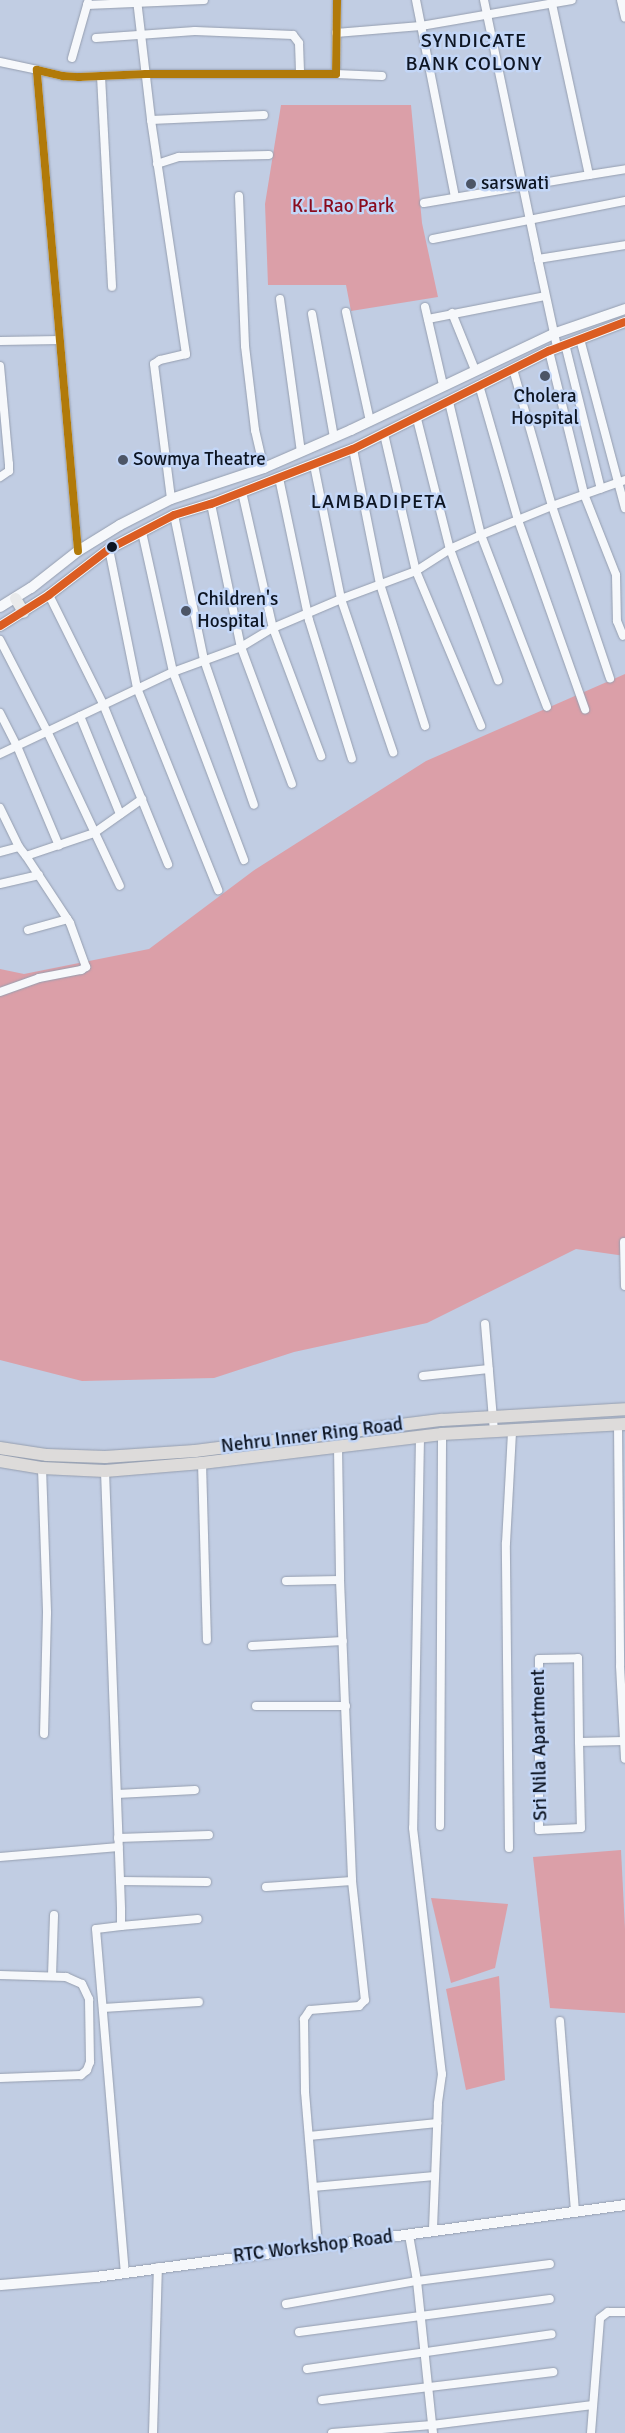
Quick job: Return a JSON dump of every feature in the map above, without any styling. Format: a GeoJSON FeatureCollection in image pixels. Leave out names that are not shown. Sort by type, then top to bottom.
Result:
{"type":"FeatureCollection","features":[{"type":"Feature","properties":{"kind":"main road"},"geometry":{"type":"LineString","coordinates":[[15,598],[23,612]]}},
{"type":"Feature","properties":{"kind":"main road","name":"Nehru Inner Ring Road"},"geometry":{"type":"LineString","coordinates":[[0,1448],[47,1455],[105,1457],[194,1451],[354,1429],[493,1416],[625,1409]]}},
{"type":"Feature","properties":{"kind":"main road","name":"Nehru Inner Ring Road"},"geometry":{"type":"LineString","coordinates":[[0,1461],[42,1468],[105,1471],[202,1463],[442,1434],[621,1424]]}},
{"type":"Feature","properties":{"kind":"street"},"geometry":{"type":"LineString","coordinates":[[72,58],[87,2],[204,0]]}},
{"type":"Feature","properties":{"kind":"street"},"geometry":{"type":"LineString","coordinates":[[336,74],[337,0]]}},
{"type":"Feature","properties":{"kind":"street"},"geometry":{"type":"LineString","coordinates":[[416,0],[455,198]]}},
{"type":"Feature","properties":{"kind":"street"},"geometry":{"type":"LineString","coordinates":[[484,0],[553,334],[601,488]]}},
{"type":"Feature","properties":{"kind":"street"},"geometry":{"type":"LineString","coordinates":[[336,33],[421,26],[572,0]]}},
{"type":"Feature","properties":{"kind":"street"},"geometry":{"type":"LineString","coordinates":[[621,0],[625,18]]}},
{"type":"Feature","properties":{"kind":"street"},"geometry":{"type":"LineString","coordinates":[[138,1],[151,120],[186,354],[160,360],[154,364],[171,499]]}},
{"type":"Feature","properties":{"kind":"street"},"geometry":{"type":"LineString","coordinates":[[555,2],[589,175]]}},
{"type":"Feature","properties":{"kind":"street"},"geometry":{"type":"LineString","coordinates":[[96,38],[195,31],[294,35],[299,43],[300,73]]}},
{"type":"Feature","properties":{"kind":"street"},"geometry":{"type":"LineString","coordinates":[[0,62],[63,76],[300,73],[382,76]]}},
{"type":"Feature","properties":{"kind":"street"},"geometry":{"type":"LineString","coordinates":[[37,70],[78,551]]}},
{"type":"Feature","properties":{"kind":"street"},"geometry":{"type":"LineString","coordinates":[[101,76],[112,287]]}},
{"type":"Feature","properties":{"kind":"street"},"geometry":{"type":"LineString","coordinates":[[151,120],[264,115]]}},
{"type":"Feature","properties":{"kind":"street"},"geometry":{"type":"LineString","coordinates":[[157,164],[179,157],[269,155]]}},
{"type":"Feature","properties":{"kind":"street"},"geometry":{"type":"LineString","coordinates":[[424,203],[523,188],[625,169]]}},
{"type":"Feature","properties":{"kind":"street"},"geometry":{"type":"LineString","coordinates":[[239,196],[245,346],[255,430],[264,468]]}},
{"type":"Feature","properties":{"kind":"street"},"geometry":{"type":"LineString","coordinates":[[433,239],[625,201]]}},
{"type":"Feature","properties":{"kind":"street"},"geometry":{"type":"LineString","coordinates":[[538,260],[625,245]]}},
{"type":"Feature","properties":{"kind":"street"},"geometry":{"type":"LineString","coordinates":[[428,319],[545,296]]}},
{"type":"Feature","properties":{"kind":"street"},"geometry":{"type":"LineString","coordinates":[[280,299],[301,452]]}},
{"type":"Feature","properties":{"kind":"street"},"geometry":{"type":"LineString","coordinates":[[425,307],[443,386]]}},
{"type":"Feature","properties":{"kind":"street"},"geometry":{"type":"LineString","coordinates":[[0,607],[31,588],[78,551],[120,525],[171,499],[264,468],[334,438],[553,334],[625,309]]}},
{"type":"Feature","properties":{"kind":"street"},"geometry":{"type":"LineString","coordinates":[[346,312],[370,421]]}},
{"type":"Feature","properties":{"kind":"street"},"geometry":{"type":"LineString","coordinates":[[452,313],[475,370]]}},
{"type":"Feature","properties":{"kind":"street"},"geometry":{"type":"LineString","coordinates":[[312,314],[334,438]]}},
{"type":"Feature","properties":{"kind":"street"},"geometry":{"type":"LineString","coordinates":[[0,626],[49,595],[109,549],[174,515],[211,504],[353,449],[417,419],[479,385],[557,347],[625,323]]}},
{"type":"Feature","properties":{"kind":"street"},"geometry":{"type":"LineString","coordinates":[[580,338],[621,482],[625,508]]}},
{"type":"Feature","properties":{"kind":"street"},"geometry":{"type":"LineString","coordinates":[[0,341],[60,340]]}},
{"type":"Feature","properties":{"kind":"street"},"geometry":{"type":"LineString","coordinates":[[557,347],[584,494],[616,575],[617,621],[623,636]]}},
{"type":"Feature","properties":{"kind":"street"},"geometry":{"type":"LineString","coordinates":[[0,366],[9,464],[8,471],[0,477]]}},
{"type":"Feature","properties":{"kind":"street"},"geometry":{"type":"LineString","coordinates":[[512,369],[552,506],[610,678]]}},
{"type":"Feature","properties":{"kind":"street"},"geometry":{"type":"LineString","coordinates":[[479,385],[518,520],[585,709]]}},
{"type":"Feature","properties":{"kind":"street"},"geometry":{"type":"LineString","coordinates":[[449,402],[481,535],[547,707]]}},
{"type":"Feature","properties":{"kind":"street"},"geometry":{"type":"LineString","coordinates":[[417,419],[450,550],[498,680]]}},
{"type":"Feature","properties":{"kind":"street"},"geometry":{"type":"LineString","coordinates":[[384,434],[416,571],[481,726]]}},
{"type":"Feature","properties":{"kind":"street"},"geometry":{"type":"LineString","coordinates":[[353,449],[380,584],[425,726]]}},
{"type":"Feature","properties":{"kind":"street"},"geometry":{"type":"LineString","coordinates":[[314,465],[341,599],[393,752]]}},
{"type":"Feature","properties":{"kind":"street"},"geometry":{"type":"LineString","coordinates":[[279,478],[308,613],[352,759]]}},
{"type":"Feature","properties":{"kind":"street"},"geometry":{"type":"LineString","coordinates":[[0,754],[173,672],[241,648],[274,628],[308,613],[416,571],[450,550],[481,535],[552,506],[621,482]]}},
{"type":"Feature","properties":{"kind":"street"},"geometry":{"type":"LineString","coordinates":[[242,492],[274,628],[321,756]]}},
{"type":"Feature","properties":{"kind":"street"},"geometry":{"type":"LineString","coordinates":[[211,504],[241,648],[292,784]]}},
{"type":"Feature","properties":{"kind":"street"},"geometry":{"type":"LineString","coordinates":[[174,515],[204,660],[254,805]]}},
{"type":"Feature","properties":{"kind":"street"},"geometry":{"type":"LineString","coordinates":[[142,532],[173,672],[244,860]]}},
{"type":"Feature","properties":{"kind":"street"},"geometry":{"type":"LineString","coordinates":[[109,549],[137,688],[218,890]]}},
{"type":"Feature","properties":{"kind":"street"},"geometry":{"type":"LineString","coordinates":[[49,595],[103,704],[168,864]]}},
{"type":"Feature","properties":{"kind":"street"},"geometry":{"type":"LineString","coordinates":[[0,640],[48,731],[120,886]]}},
{"type":"Feature","properties":{"kind":"street"},"geometry":{"type":"LineString","coordinates":[[0,713],[17,746],[59,846]]}},
{"type":"Feature","properties":{"kind":"street"},"geometry":{"type":"LineString","coordinates":[[80,716],[120,814]]}},
{"type":"Feature","properties":{"kind":"street"},"geometry":{"type":"LineString","coordinates":[[26,856],[94,833],[142,799]]}},
{"type":"Feature","properties":{"kind":"street"},"geometry":{"type":"LineString","coordinates":[[0,809],[19,847],[68,919],[86,962],[84,969],[39,978],[0,992]]}},
{"type":"Feature","properties":{"kind":"street"},"geometry":{"type":"LineString","coordinates":[[0,852],[19,847]]}},
{"type":"Feature","properties":{"kind":"street"},"geometry":{"type":"LineString","coordinates":[[0,884],[39,875]]}},
{"type":"Feature","properties":{"kind":"street"},"geometry":{"type":"LineString","coordinates":[[28,930],[68,919]]}},
{"type":"Feature","properties":{"kind":"street"},"geometry":{"type":"LineString","coordinates":[[624,1242],[625,1286]]}},
{"type":"Feature","properties":{"kind":"street"},"geometry":{"type":"LineString","coordinates":[[485,1324],[494,1432]]}},
{"type":"Feature","properties":{"kind":"street"},"geometry":{"type":"LineString","coordinates":[[423,1376],[489,1369]]}},
{"type":"Feature","properties":{"kind":"street"},"geometry":{"type":"LineString","coordinates":[[621,1424],[620,1666],[625,1759]]}},
{"type":"Feature","properties":{"kind":"street"},"geometry":{"type":"LineString","coordinates":[[509,1848],[506,1543],[512,1430]]}},
{"type":"Feature","properties":{"kind":"street"},"geometry":{"type":"LineString","coordinates":[[440,1826],[442,1434]]}},
{"type":"Feature","properties":{"kind":"street"},"geometry":{"type":"LineString","coordinates":[[420,1437],[413,1828],[442,2074],[437,2123],[433,2231]]}},
{"type":"Feature","properties":{"kind":"street"},"geometry":{"type":"LineString","coordinates":[[318,2246],[305,2092],[305,2014],[310,2010],[359,2006],[365,2000],[352,1881],[340,1580],[338,1446]]}},
{"type":"Feature","properties":{"kind":"street"},"geometry":{"type":"LineString","coordinates":[[202,1463],[206,1640]]}},
{"type":"Feature","properties":{"kind":"street"},"geometry":{"type":"LineString","coordinates":[[42,1468],[47,1614],[44,1734]]}},
{"type":"Feature","properties":{"kind":"street"},"geometry":{"type":"LineString","coordinates":[[105,1471],[121,1926]]}},
{"type":"Feature","properties":{"kind":"street"},"geometry":{"type":"LineString","coordinates":[[286,1581],[340,1580]]}},
{"type":"Feature","properties":{"kind":"street"},"geometry":{"type":"LineString","coordinates":[[252,1646],[343,1641]]}},
{"type":"Feature","properties":{"kind":"street","name":"Sri Nila Apartment"},"geometry":{"type":"LineString","coordinates":[[578,1658],[579,1742],[581,1828],[539,1830],[539,1659],[578,1658]]}},
{"type":"Feature","properties":{"kind":"street"},"geometry":{"type":"LineString","coordinates":[[256,1706],[346,1706]]}},
{"type":"Feature","properties":{"kind":"street","name":"Sri Nila Apartment"},"geometry":{"type":"LineString","coordinates":[[579,1742],[624,1741]]}},
{"type":"Feature","properties":{"kind":"street"},"geometry":{"type":"LineString","coordinates":[[117,1794],[195,1790]]}},
{"type":"Feature","properties":{"kind":"street"},"geometry":{"type":"LineString","coordinates":[[0,1857],[119,1842],[209,1834]]}},
{"type":"Feature","properties":{"kind":"street"},"geometry":{"type":"LineString","coordinates":[[120,1881],[207,1882]]}},
{"type":"Feature","properties":{"kind":"street"},"geometry":{"type":"LineString","coordinates":[[266,1887],[352,1881]]}},
{"type":"Feature","properties":{"kind":"street"},"geometry":{"type":"LineString","coordinates":[[52,1976],[54,1915]]}},
{"type":"Feature","properties":{"kind":"street"},"geometry":{"type":"LineString","coordinates":[[125,2272],[96,1929],[198,1919]]}},
{"type":"Feature","properties":{"kind":"street"},"geometry":{"type":"LineString","coordinates":[[0,1975],[52,1976],[77,1980],[87,1992],[90,2062],[87,2070],[81,2075],[0,2078]]}},
{"type":"Feature","properties":{"kind":"street"},"geometry":{"type":"LineString","coordinates":[[103,2008],[199,2002]]}},
{"type":"Feature","properties":{"kind":"street"},"geometry":{"type":"LineString","coordinates":[[560,2021],[575,2210]]}},
{"type":"Feature","properties":{"kind":"street"},"geometry":{"type":"LineString","coordinates":[[309,2136],[437,2123]]}},
{"type":"Feature","properties":{"kind":"street"},"geometry":{"type":"LineString","coordinates":[[313,2187],[435,2176]]}},
{"type":"Feature","properties":{"kind":"street","name":"RTC Workshop Road"},"geometry":{"type":"LineString","coordinates":[[0,2285],[96,2277],[158,2267],[409,2235],[575,2210],[625,2205]]}},
{"type":"Feature","properties":{"kind":"street"},"geometry":{"type":"LineString","coordinates":[[409,2235],[417,2282],[432,2429]]}},
{"type":"Feature","properties":{"kind":"street"},"geometry":{"type":"LineString","coordinates":[[286,2304],[417,2282],[550,2264]]}},
{"type":"Feature","properties":{"kind":"street"},"geometry":{"type":"LineString","coordinates":[[153,2433],[158,2267]]}},
{"type":"Feature","properties":{"kind":"street"},"geometry":{"type":"LineString","coordinates":[[299,2332],[550,2299]]}},
{"type":"Feature","properties":{"kind":"street"},"geometry":{"type":"LineString","coordinates":[[591,2433],[600,2318],[608,2312],[625,2312]]}},
{"type":"Feature","properties":{"kind":"street"},"geometry":{"type":"LineString","coordinates":[[307,2369],[424,2354],[552,2334]]}},
{"type":"Feature","properties":{"kind":"street"},"geometry":{"type":"LineString","coordinates":[[322,2400],[553,2372]]}},
{"type":"Feature","properties":{"kind":"street"},"geometry":{"type":"LineString","coordinates":[[332,2433],[432,2429],[593,2405]]}},
{"type":"Feature","properties":{"kind":"green space","name":"K.L.Rao Park"},"geometry":{"type":"Polygon","coordinates":[[[281,105],[411,105],[422,223],[438,297],[351,311],[346,285],[268,285],[265,204],[281,105]]]}},
{"type":"Feature","properties":{"kind":"green space"},"geometry":{"type":"Polygon","coordinates":[[[625,674],[625,1256],[576,1249],[427,1323],[294,1352],[214,1378],[82,1381],[0,1360],[0,969],[24,974],[149,949],[253,871],[426,761],[625,674]]]}},
{"type":"Feature","properties":{"kind":"green space"},"geometry":{"type":"Polygon","coordinates":[[[621,1850],[625,1929],[625,2013],[550,2008],[533,1857],[621,1850]]]}},
{"type":"Feature","properties":{"kind":"green space"},"geometry":{"type":"Polygon","coordinates":[[[431,1898],[508,1904],[495,1968],[451,1983],[431,1898]]]}},
{"type":"Feature","properties":{"kind":"green space"},"geometry":{"type":"Polygon","coordinates":[[[499,1976],[505,2080],[466,2090],[446,1989],[499,1976]]]}},
{"type":"Feature","properties":{"kind":"transit line"},"geometry":{"type":"LineString","coordinates":[[78,551],[37,70],[63,76],[79,77],[146,74],[336,74],[337,0]]}},
{"type":"Feature","properties":{"kind":"transit line"},"geometry":{"type":"LineString","coordinates":[[0,626],[49,595],[109,549],[174,515],[211,504],[353,449],[549,351],[625,322]]}},
{"type":"Feature","properties":{"kind":"place","name":"sarswati"},"geometry":{"type":"Point","coordinates":[471,184]}},
{"type":"Feature","properties":{"kind":"place","name":"Cholera Hospital"},"geometry":{"type":"Point","coordinates":[545,376]}},
{"type":"Feature","properties":{"kind":"place","name":"Sowmya Theatre"},"geometry":{"type":"Point","coordinates":[123,460]}},
{"type":"Feature","properties":{"kind":"place","name":"Children's Hospital"},"geometry":{"type":"Point","coordinates":[186,611]}},
{"type":"Feature","properties":{"kind":"district","name":"SYNDICATE BANK COLONY"},"geometry":{"type":"Point","coordinates":[474,52]}},
{"type":"Feature","properties":{"kind":"district","name":"LAMBADIPETA"},"geometry":{"type":"Point","coordinates":[379,501]}}]}
